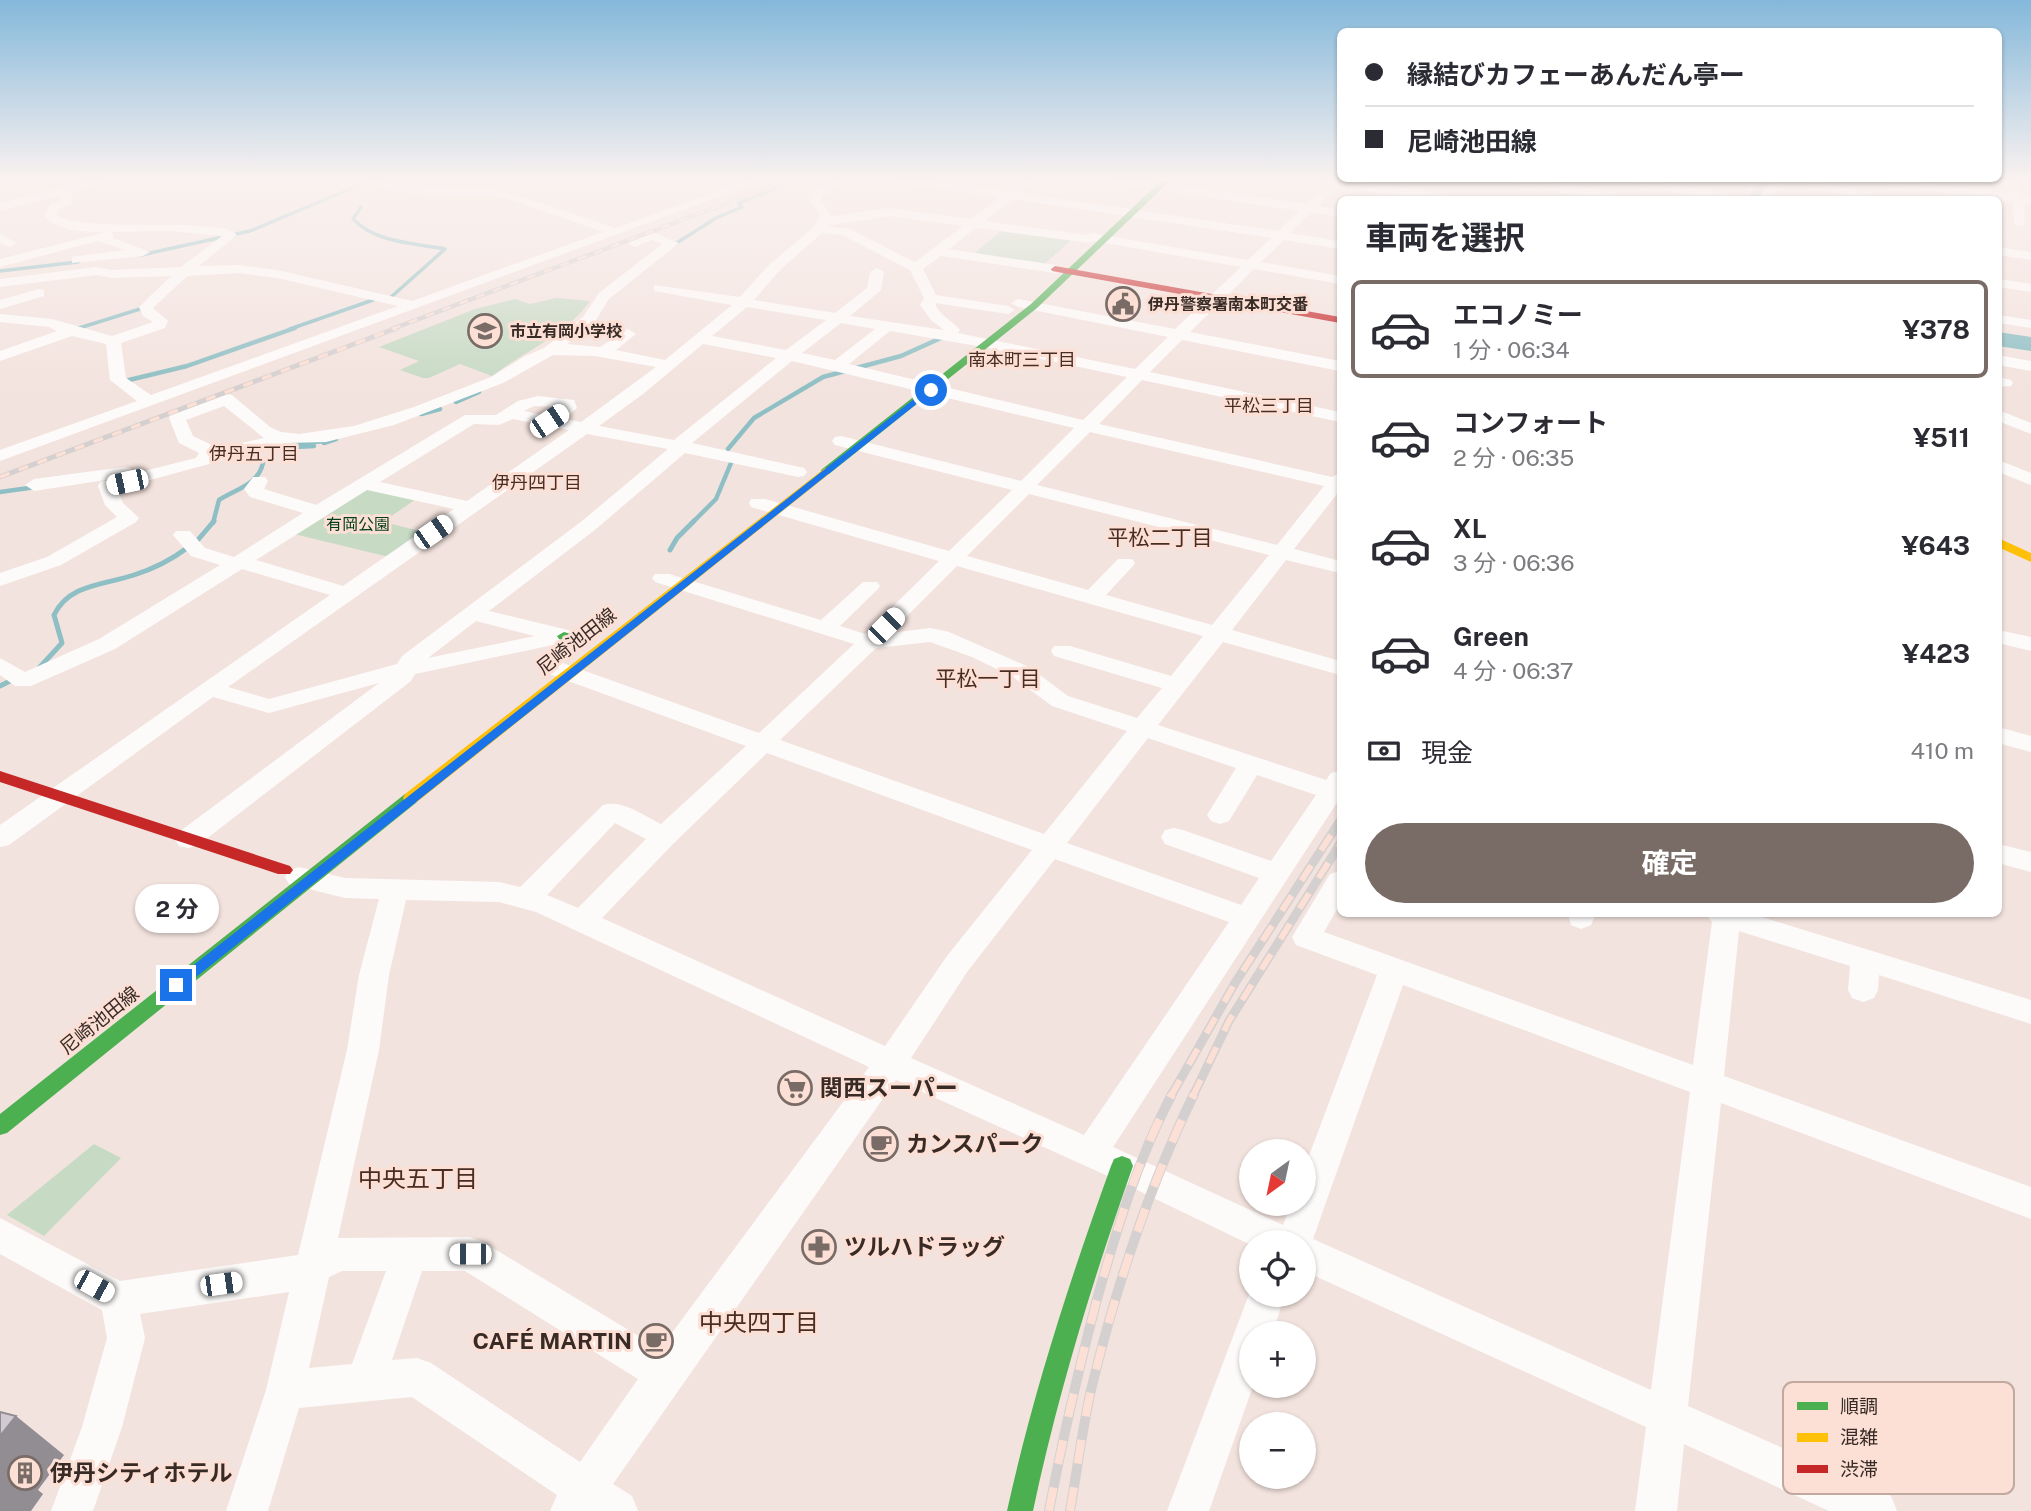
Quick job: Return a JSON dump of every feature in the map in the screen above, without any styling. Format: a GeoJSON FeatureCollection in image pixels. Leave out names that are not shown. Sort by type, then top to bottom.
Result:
{"type":"FeatureCollection","features":[{"type":"Feature","properties":{"kind":"main road","name":"尼崎池田線"},"geometry":{"type":"LineString","coordinates":[[761,508],[798,472],[850,443],[912,386],[1020,306],[1084,249]]}},
{"type":"Feature","properties":{"kind":"main road"},"geometry":{"type":"LineString","coordinates":[[1063,270],[1337,319]]}},
{"type":"Feature","properties":{"kind":"main road","name":"尼崎池田線"},"geometry":{"type":"LineString","coordinates":[[0,1126],[290,873],[565,654],[850,443],[931,390],[989,343],[1020,306]]}},
{"type":"Feature","properties":{"kind":"main road"},"geometry":{"type":"LineString","coordinates":[[2002,544],[2031,558]]}},
{"type":"Feature","properties":{"kind":"main road"},"geometry":{"type":"LineString","coordinates":[[0,776],[290,873]]}},
{"type":"Feature","properties":{"kind":"main road"},"geometry":{"type":"LineString","coordinates":[[1020,1511],[1029,1461],[1075,1294],[1122,1166]]}},
{"type":"Feature","properties":{"kind":"street"},"geometry":{"type":"LineString","coordinates":[[0,263],[55,249]]}},
{"type":"Feature","properties":{"kind":"street"},"geometry":{"type":"LineString","coordinates":[[0,270],[143,252],[133,249]]}},
{"type":"Feature","properties":{"kind":"street"},"geometry":{"type":"LineString","coordinates":[[0,318],[52,323],[71,331],[113,341],[160,325],[161,321],[145,309],[185,271],[215,249]]}},
{"type":"Feature","properties":{"kind":"street"},"geometry":{"type":"LineString","coordinates":[[0,456],[565,249]]}},
{"type":"Feature","properties":{"kind":"street"},"geometry":{"type":"LineString","coordinates":[[34,485],[162,466],[285,438],[326,437],[448,402],[506,376],[526,361],[557,350],[589,320],[604,296],[665,249]]}},
{"type":"Feature","properties":{"kind":"street"},"geometry":{"type":"LineString","coordinates":[[0,838],[345,593],[637,391],[743,303],[795,249]]}},
{"type":"Feature","properties":{"kind":"street"},"geometry":{"type":"LineString","coordinates":[[879,249],[916,268],[931,298]]}},
{"type":"Feature","properties":{"kind":"street"},"geometry":{"type":"LineString","coordinates":[[916,268],[940,249]]}},
{"type":"Feature","properties":{"kind":"street"},"geometry":{"type":"LineString","coordinates":[[1187,249],[1252,264],[1337,279]]}},
{"type":"Feature","properties":{"kind":"street"},"geometry":{"type":"LineString","coordinates":[[583,920],[664,837],[869,642],[1267,249]]}},
{"type":"Feature","properties":{"kind":"street"},"geometry":{"type":"LineString","coordinates":[[937,251],[962,260],[1063,270]]}},
{"type":"Feature","properties":{"kind":"street"},"geometry":{"type":"LineString","coordinates":[[2002,252],[2031,256]]}},
{"type":"Feature","properties":{"kind":"street"},"geometry":{"type":"LineString","coordinates":[[1320,276],[1331,265]]}},
{"type":"Feature","properties":{"kind":"street"},"geometry":{"type":"LineString","coordinates":[[0,283],[97,271],[110,274],[239,269],[412,305]]}},
{"type":"Feature","properties":{"kind":"street"},"geometry":{"type":"LineString","coordinates":[[230,283],[261,272]]}},
{"type":"Feature","properties":{"kind":"street"},"geometry":{"type":"LineString","coordinates":[[188,839],[403,676],[410,661],[589,526],[750,386],[874,290],[877,272]]}},
{"type":"Feature","properties":{"kind":"street"},"geometry":{"type":"LineString","coordinates":[[2002,284],[2031,288]]}},
{"type":"Feature","properties":{"kind":"street"},"geometry":{"type":"LineString","coordinates":[[659,288],[989,343],[1337,416]]}},
{"type":"Feature","properties":{"kind":"street"},"geometry":{"type":"LineString","coordinates":[[0,305],[39,293]]}},
{"type":"Feature","properties":{"kind":"street"},"geometry":{"type":"LineString","coordinates":[[931,298],[1020,306],[1337,365]]}},
{"type":"Feature","properties":{"kind":"street"},"geometry":{"type":"LineString","coordinates":[[931,298],[927,305],[936,317],[953,330],[946,337]]}},
{"type":"Feature","properties":{"kind":"street"},"geometry":{"type":"LineString","coordinates":[[2002,320],[2031,324]]}},
{"type":"Feature","properties":{"kind":"street"},"geometry":{"type":"LineString","coordinates":[[838,365],[886,327]]}},
{"type":"Feature","properties":{"kind":"street"},"geometry":{"type":"LineString","coordinates":[[0,356],[71,331]]}},
{"type":"Feature","properties":{"kind":"street"},"geometry":{"type":"LineString","coordinates":[[601,354],[628,334]]}},
{"type":"Feature","properties":{"kind":"street"},"geometry":{"type":"LineString","coordinates":[[701,339],[792,354],[912,386],[1337,482]]}},
{"type":"Feature","properties":{"kind":"street"},"geometry":{"type":"LineString","coordinates":[[113,341],[118,380],[148,401]]}},
{"type":"Feature","properties":{"kind":"street"},"geometry":{"type":"LineString","coordinates":[[557,350],[669,365]]}},
{"type":"Feature","properties":{"kind":"street"},"geometry":{"type":"LineString","coordinates":[[2002,361],[2031,366]]}},
{"type":"Feature","properties":{"kind":"street"},"geometry":{"type":"LineString","coordinates":[[750,386],[771,390]]}},
{"type":"Feature","properties":{"kind":"street"},"geometry":{"type":"LineString","coordinates":[[0,580],[54,561],[129,518],[114,505],[107,486],[221,457],[185,439],[177,418],[226,399],[272,435],[285,438]]}},
{"type":"Feature","properties":{"kind":"street"},"geometry":{"type":"LineString","coordinates":[[0,667],[23,681],[107,644],[471,419],[499,420],[529,401],[543,399],[568,404],[569,408],[549,421]]}},
{"type":"Feature","properties":{"kind":"street"},"geometry":{"type":"LineString","coordinates":[[448,402],[471,419]]}},
{"type":"Feature","properties":{"kind":"street"},"geometry":{"type":"LineString","coordinates":[[2002,405],[2031,411]]}},
{"type":"Feature","properties":{"kind":"street"},"geometry":{"type":"LineString","coordinates":[[511,414],[798,472]]}},
{"type":"Feature","properties":{"kind":"street"},"geometry":{"type":"LineString","coordinates":[[2002,417],[2031,429]]}},
{"type":"Feature","properties":{"kind":"street"},"geometry":{"type":"LineString","coordinates":[[850,443],[1337,566]]}},
{"type":"Feature","properties":{"kind":"street"},"geometry":{"type":"LineString","coordinates":[[2002,467],[2031,480]]}},
{"type":"Feature","properties":{"kind":"street"},"geometry":{"type":"LineString","coordinates":[[259,481],[253,489],[257,493],[318,512]]}},
{"type":"Feature","properties":{"kind":"street"},"geometry":{"type":"LineString","coordinates":[[364,484],[469,507]]}},
{"type":"Feature","properties":{"kind":"street"},"geometry":{"type":"LineString","coordinates":[[285,1391],[417,1377],[591,1504],[665,1374],[891,1062],[957,964],[1337,485]]}},
{"type":"Feature","properties":{"kind":"street"},"geometry":{"type":"LineString","coordinates":[[761,508],[953,558],[1337,667]]}},
{"type":"Feature","properties":{"kind":"street"},"geometry":{"type":"LineString","coordinates":[[189,541],[202,553],[345,593]]}},
{"type":"Feature","properties":{"kind":"street"},"geometry":{"type":"LineString","coordinates":[[1092,598],[1125,562]]}},
{"type":"Feature","properties":{"kind":"street"},"geometry":{"type":"LineString","coordinates":[[667,580],[869,642],[930,635],[942,637],[1021,672],[1060,701],[1251,764],[1337,785],[1090,1154]]}},
{"type":"Feature","properties":{"kind":"street"},"geometry":{"type":"LineString","coordinates":[[825,628],[870,586]]}},
{"type":"Feature","properties":{"kind":"street"},"geometry":{"type":"LineString","coordinates":[[473,614],[762,741],[1248,918]]}},
{"type":"Feature","properties":{"kind":"street"},"geometry":{"type":"LineString","coordinates":[[2002,637],[2031,643]]}},
{"type":"Feature","properties":{"kind":"street"},"geometry":{"type":"LineString","coordinates":[[1062,651],[1179,686]]}},
{"type":"Feature","properties":{"kind":"street"},"geometry":{"type":"LineString","coordinates":[[209,689],[270,706],[405,670],[565,654]]}},
{"type":"Feature","properties":{"kind":"street"},"geometry":{"type":"LineString","coordinates":[[2002,736],[2031,744]]}},
{"type":"Feature","properties":{"kind":"street"},"geometry":{"type":"LineString","coordinates":[[1220,815],[1251,764]]}},
{"type":"Feature","properties":{"kind":"street"},"geometry":{"type":"LineString","coordinates":[[526,899],[612,810],[664,837]]}},
{"type":"Feature","properties":{"kind":"street"},"geometry":{"type":"LineString","coordinates":[[1174,837],[1278,874]]}},
{"type":"Feature","properties":{"kind":"street"},"geometry":{"type":"LineString","coordinates":[[2002,854],[2031,862]]}},
{"type":"Feature","properties":{"kind":"street"},"geometry":{"type":"LineString","coordinates":[[290,873],[345,888],[499,892],[583,920],[1090,1154],[1122,1166],[1256,1230]]}},
{"type":"Feature","properties":{"kind":"street"},"geometry":{"type":"LineString","coordinates":[[1337,886],[1306,937],[2031,1203]]}},
{"type":"Feature","properties":{"kind":"street"},"geometry":{"type":"LineString","coordinates":[[247,1511],[285,1391],[362,1050],[374,975],[395,890]]}},
{"type":"Feature","properties":{"kind":"street"},"geometry":{"type":"LineString","coordinates":[[1656,1511],[1725,917]]}},
{"type":"Feature","properties":{"kind":"street"},"geometry":{"type":"LineString","coordinates":[[1734,917],[2031,1012]]}},
{"type":"Feature","properties":{"kind":"street"},"geometry":{"type":"LineString","coordinates":[[1863,990],[1865,960]]}},
{"type":"Feature","properties":{"kind":"street"},"geometry":{"type":"LineString","coordinates":[[1298,1230],[1393,971]]}},
{"type":"Feature","properties":{"kind":"street"},"geometry":{"type":"LineString","coordinates":[[0,1235],[118,1298],[299,1273],[340,1254],[470,1254],[665,1374]]}},
{"type":"Feature","properties":{"kind":"street"},"geometry":{"type":"LineString","coordinates":[[365,1382],[410,1254]]}},
{"type":"Feature","properties":{"kind":"street"},"geometry":{"type":"LineString","coordinates":[[1316,1258],[1783,1469]]}},
{"type":"Feature","properties":{"kind":"street"},"geometry":{"type":"LineString","coordinates":[[72,1511],[102,1427],[126,1338],[118,1298]]}},
{"type":"Feature","properties":{"kind":"street"},"geometry":{"type":"LineString","coordinates":[[1188,1511],[1239,1372]]}},
{"type":"Feature","properties":{"kind":"street"},"geometry":{"type":"LineString","coordinates":[[1839,1494],[1876,1511]]}},
{"type":"Feature","properties":{"kind":"green space"},"geometry":{"type":"Polygon","coordinates":[[[980,249],[1062,249],[1043,265],[972,255],[980,249]]]}},
{"type":"Feature","properties":{"kind":"green space"},"geometry":{"type":"Polygon","coordinates":[[[556,298],[590,301],[557,334],[492,376],[460,364],[429,378],[423,378],[400,370],[419,361],[379,347],[475,309],[515,299],[530,304],[556,298]]]}},
{"type":"Feature","properties":{"kind":"green space","name":"有岡公園"},"geometry":{"type":"Polygon","coordinates":[[[371,489],[416,499],[383,522],[424,532],[389,557],[294,534],[363,490],[371,489]]]}},
{"type":"Feature","properties":{"kind":"green space"},"geometry":{"type":"Polygon","coordinates":[[[94,1144],[121,1158],[44,1236],[7,1215],[94,1144]]]}},
{"type":"Feature","properties":{"kind":"building"},"geometry":{"type":"Polygon","coordinates":[[[0,1412],[16,1416],[0,1436],[0,1412]]]}},
{"type":"Feature","properties":{"kind":"waterway"},"geometry":{"type":"LineString","coordinates":[[141,255],[170,249]]}},
{"type":"Feature","properties":{"kind":"waterway"},"geometry":{"type":"LineString","coordinates":[[390,298],[445,249],[442,249]]}},
{"type":"Feature","properties":{"kind":"waterway"},"geometry":{"type":"LineString","coordinates":[[0,271],[78,262]]}},
{"type":"Feature","properties":{"kind":"waterway"},"geometry":{"type":"LineString","coordinates":[[290,329],[373,300]]}},
{"type":"Feature","properties":{"kind":"waterway"},"geometry":{"type":"LineString","coordinates":[[81,328],[76,329],[140,309]]}},
{"type":"Feature","properties":{"kind":"waterway"},"geometry":{"type":"LineString","coordinates":[[129,380],[187,366],[295,328]]}},
{"type":"Feature","properties":{"kind":"waterway"},"geometry":{"type":"LineString","coordinates":[[728,449],[754,418],[823,377],[901,356],[941,338]]}},
{"type":"Feature","properties":{"kind":"waterway"},"geometry":{"type":"LineString","coordinates":[[2002,340],[2031,344]]}},
{"type":"Feature","properties":{"kind":"waterway"},"geometry":{"type":"LineString","coordinates":[[456,402],[479,392]]}},
{"type":"Feature","properties":{"kind":"waterway"},"geometry":{"type":"LineString","coordinates":[[421,414],[440,409]]}},
{"type":"Feature","properties":{"kind":"waterway"},"geometry":{"type":"LineString","coordinates":[[324,443],[336,439]]}},
{"type":"Feature","properties":{"kind":"waterway"},"geometry":{"type":"LineString","coordinates":[[274,445],[326,441]]}},
{"type":"Feature","properties":{"kind":"waterway"},"geometry":{"type":"LineString","coordinates":[[295,447],[314,446]]}},
{"type":"Feature","properties":{"kind":"waterway"},"geometry":{"type":"LineString","coordinates":[[213,522],[219,500],[246,486],[256,477],[263,463]]}},
{"type":"Feature","properties":{"kind":"waterway"},"geometry":{"type":"LineString","coordinates":[[670,550],[677,538],[716,499],[731,463]]}},
{"type":"Feature","properties":{"kind":"waterway"},"geometry":{"type":"LineString","coordinates":[[0,492],[36,487]]}},
{"type":"Feature","properties":{"kind":"waterway"},"geometry":{"type":"LineString","coordinates":[[197,541],[213,522]]}},
{"type":"Feature","properties":{"kind":"waterway"},"geometry":{"type":"LineString","coordinates":[[39,668],[62,643],[54,615],[69,597],[88,587],[148,570],[187,548]]}},
{"type":"Feature","properties":{"kind":"waterway"},"geometry":{"type":"LineString","coordinates":[[0,686],[10,681]]}},
{"type":"Feature","properties":{"kind":"railway"},"geometry":{"type":"LineString","coordinates":[[392,329],[606,249]]}},
{"type":"Feature","properties":{"kind":"railway"},"geometry":{"type":"LineString","coordinates":[[0,477],[397,328]]}},
{"type":"Feature","properties":{"kind":"railway"},"geometry":{"type":"LineString","coordinates":[[1171,1096],[1235,983],[1337,826]]}},
{"type":"Feature","properties":{"kind":"railway"},"geometry":{"type":"LineString","coordinates":[[1193,1096],[1229,1021],[1337,849]]}},
{"type":"Feature","properties":{"kind":"railway"},"geometry":{"type":"LineString","coordinates":[[1070,1511],[1088,1405],[1111,1315],[1148,1202],[1194,1094]]}},
{"type":"Feature","properties":{"kind":"railway"},"geometry":{"type":"LineString","coordinates":[[1049,1511],[1077,1381],[1111,1249],[1138,1171],[1171,1096]]}},
{"type":"Feature","properties":{"kind":"traffic: fast"},"geometry":{"type":"LineString","coordinates":[[825,472],[1034,306],[1095,249]]}},
{"type":"Feature","properties":{"kind":"traffic: fast"},"geometry":{"type":"LineString","coordinates":[[564,636],[581,641]]}},
{"type":"Feature","properties":{"kind":"traffic: fast"},"geometry":{"type":"LineString","coordinates":[[0,1126],[411,798]]}},
{"type":"Feature","properties":{"kind":"traffic: fast"},"geometry":{"type":"LineString","coordinates":[[1020,1511],[1040,1423],[1065,1337],[1122,1166]]}},
{"type":"Feature","properties":{"kind":"traffic: slow"},"geometry":{"type":"LineString","coordinates":[[411,798],[825,472]]}},
{"type":"Feature","properties":{"kind":"traffic: slow"},"geometry":{"type":"LineString","coordinates":[[2002,544],[2031,558]]}},
{"type":"Feature","properties":{"kind":"traffic: jam"},"geometry":{"type":"LineString","coordinates":[[1055,269],[1337,319]]}},
{"type":"Feature","properties":{"kind":"traffic: jam"},"geometry":{"type":"LineString","coordinates":[[0,776],[284,870]]}},
{"type":"Feature","properties":{"kind":"place","name":"伊丹警察署南本町交番"},"geometry":{"type":"Point","coordinates":[1123,304]}},
{"type":"Feature","properties":{"kind":"place","name":"市立有岡小学校"},"geometry":{"type":"Point","coordinates":[485,331]}},
{"type":"Feature","properties":{"kind":"place","name":"関西スーパー"},"geometry":{"type":"Point","coordinates":[795,1088]}},
{"type":"Feature","properties":{"kind":"place","name":"カンスパーク"},"geometry":{"type":"Point","coordinates":[881,1144]}},
{"type":"Feature","properties":{"kind":"place","name":"ツルハドラッグ"},"geometry":{"type":"Point","coordinates":[819,1247]}},
{"type":"Feature","properties":{"kind":"place","name":"CAFÉ MARTIN"},"geometry":{"type":"Point","coordinates":[656,1341]}},
{"type":"Feature","properties":{"kind":"place","name":"伊丹シティホテル"},"geometry":{"type":"Point","coordinates":[25,1473]}},
{"type":"Feature","properties":{"kind":"district","name":"南本町三丁目"},"geometry":{"type":"Point","coordinates":[1022,360]}},
{"type":"Feature","properties":{"kind":"district","name":"平松三丁目"},"geometry":{"type":"Point","coordinates":[1269,406]}},
{"type":"Feature","properties":{"kind":"district","name":"伊丹五丁目"},"geometry":{"type":"Point","coordinates":[254,454]}},
{"type":"Feature","properties":{"kind":"district","name":"伊丹四丁目"},"geometry":{"type":"Point","coordinates":[537,483]}},
{"type":"Feature","properties":{"kind":"district","name":"平松二丁目"},"geometry":{"type":"Point","coordinates":[1160,538]}},
{"type":"Feature","properties":{"kind":"district","name":"平松一丁目"},"geometry":{"type":"Point","coordinates":[988,679]}},
{"type":"Feature","properties":{"kind":"district","name":"中央五丁目"},"geometry":{"type":"Point","coordinates":[418,1179]}},
{"type":"Feature","properties":{"kind":"district","name":"中央四丁目"},"geometry":{"type":"Point","coordinates":[759,1323]}},
{"type":"Feature","properties":{"kind":"route"},"geometry":{"type":"LineString","coordinates":[[176,985],[931,390]]}}]}
